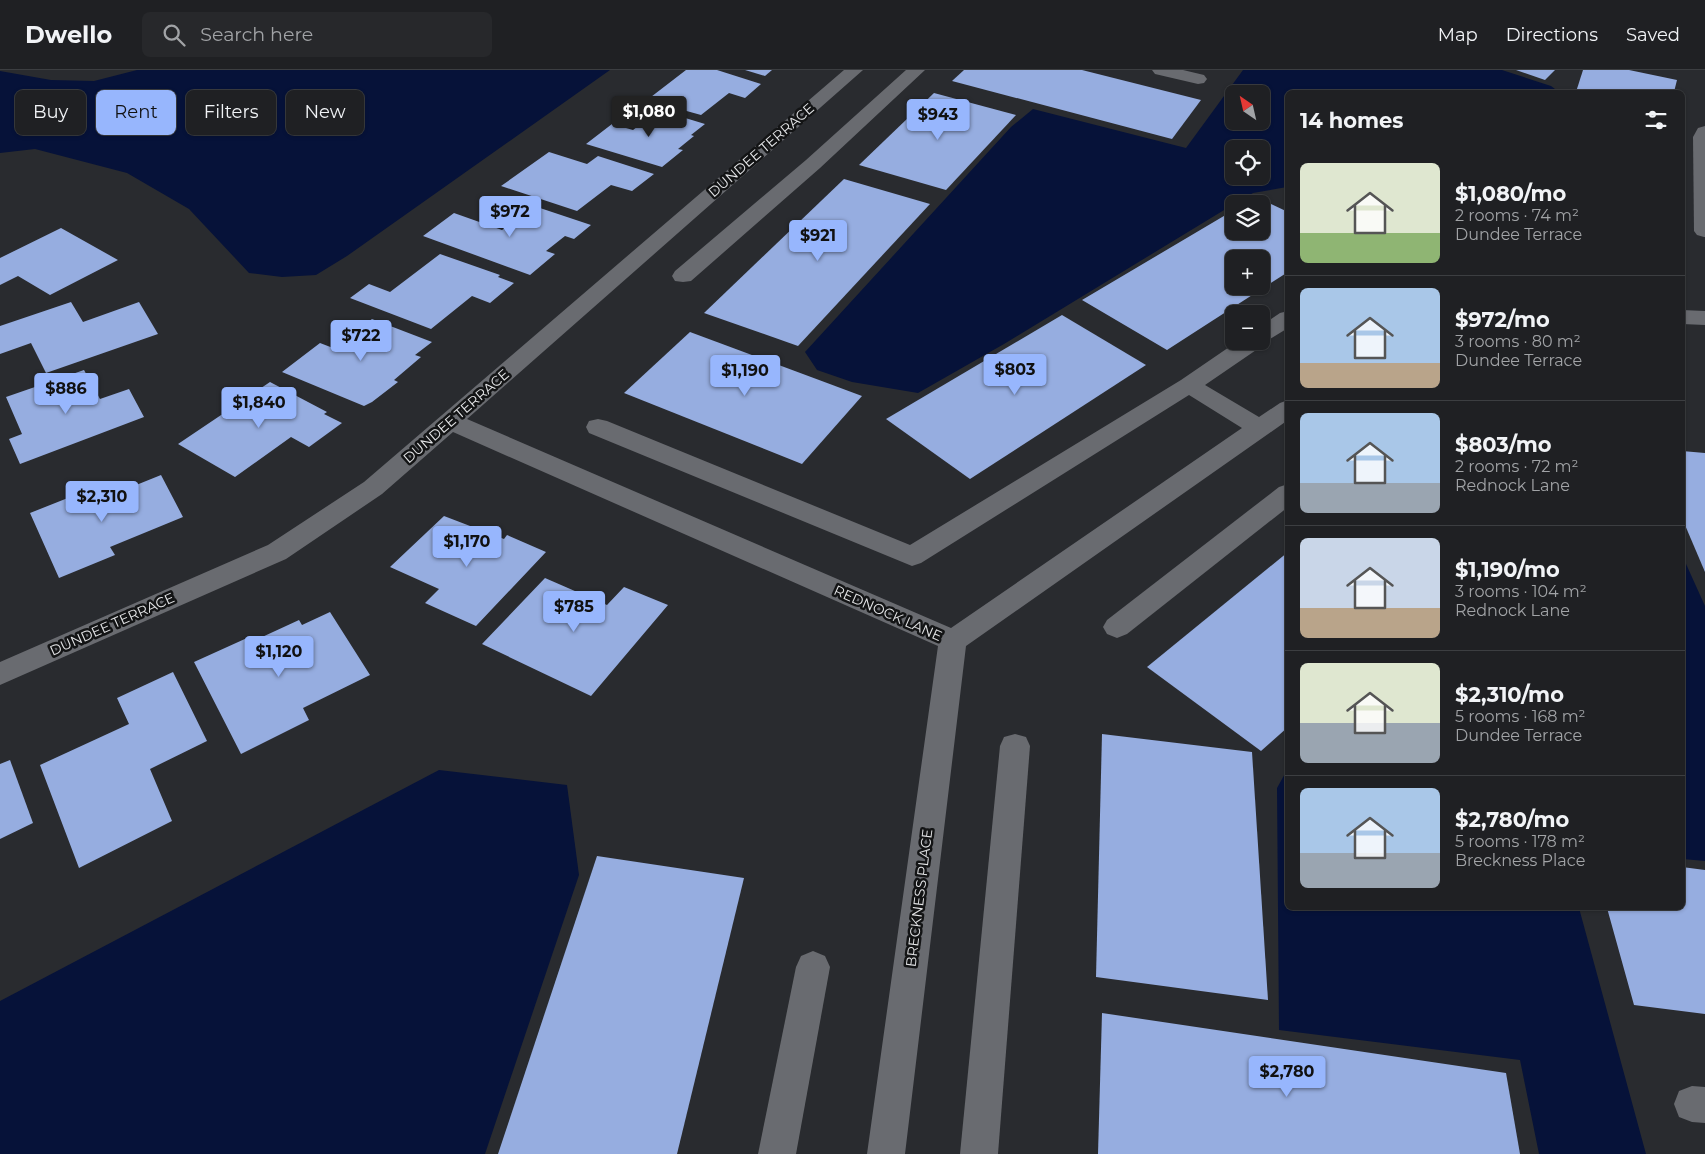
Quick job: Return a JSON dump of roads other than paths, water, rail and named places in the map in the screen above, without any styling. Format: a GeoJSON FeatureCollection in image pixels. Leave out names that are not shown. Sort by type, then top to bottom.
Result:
{"type":"FeatureCollection","features":[{"type":"Feature","properties":{"kind":"street","name":"DUNDEE TERRACE"},"geometry":{"type":"LineString","coordinates":[[0,674],[276,552],[373,488],[450,421],[788,157],[854,70]]}},
{"type":"Feature","properties":{"kind":"street"},"geometry":{"type":"LineString","coordinates":[[683,276],[788,157],[916,70]]}},
{"type":"Feature","properties":{"kind":"street"},"geometry":{"type":"LineString","coordinates":[[1161,70],[1198,79]]}},
{"type":"Feature","properties":{"kind":"street"},"geometry":{"type":"LineString","coordinates":[[1704,231],[1702,138],[1705,132]]}},
{"type":"Feature","properties":{"kind":"street"},"geometry":{"type":"LineString","coordinates":[[1685,317],[1705,318]]}},
{"type":"Feature","properties":{"kind":"street"},"geometry":{"type":"LineString","coordinates":[[1270,330],[1285,320]]}},
{"type":"Feature","properties":{"kind":"street"},"geometry":{"type":"LineString","coordinates":[[598,427],[912,556],[1189,385],[1241,350]]}},
{"type":"Feature","properties":{"kind":"street"},"geometry":{"type":"LineString","coordinates":[[1189,385],[1259,428]]}},
{"type":"Feature","properties":{"kind":"street","name":"REDNOCK LANE"},"geometry":{"type":"LineString","coordinates":[[450,421],[953,641],[1285,410]]}},
{"type":"Feature","properties":{"kind":"street"},"geometry":{"type":"LineString","coordinates":[[1117,627],[1285,495]]}},
{"type":"Feature","properties":{"kind":"street","name":"BRECKNESS PLACE"},"geometry":{"type":"LineString","coordinates":[[886,1154],[953,641]]}},
{"type":"Feature","properties":{"kind":"street"},"geometry":{"type":"LineString","coordinates":[[979,1154],[1015,746]]}},
{"type":"Feature","properties":{"kind":"street"},"geometry":{"type":"LineString","coordinates":[[778,1154],[813,967]]}},
{"type":"Feature","properties":{"kind":"water"},"geometry":{"type":"Polygon","coordinates":[[[137,70],[610,70],[347,256],[316,275],[282,277],[249,273],[189,209],[127,173],[35,149],[0,153],[0,71],[51,80],[94,81],[137,70]]]}},
{"type":"Feature","properties":{"kind":"water"},"geometry":{"type":"Polygon","coordinates":[[[1243,70],[1502,70],[1551,86],[1556,90],[1285,90],[1285,187],[1250,195],[1225,195],[1225,209],[1004,344],[918,393],[852,382],[817,370],[805,352],[1011,127],[1033,109],[1186,148],[1225,95],[1225,130],[1270,130],[1270,85],[1232,85],[1243,70]]]}},
{"type":"Feature","properties":{"kind":"water"},"geometry":{"type":"Polygon","coordinates":[[[1685,562],[1705,606],[1705,861],[1685,859],[1685,562]]]}},
{"type":"Feature","properties":{"kind":"water"},"geometry":{"type":"Polygon","coordinates":[[[439,770],[567,785],[579,875],[485,1154],[0,1154],[0,1001],[439,770]]]}},
{"type":"Feature","properties":{"kind":"water"},"geometry":{"type":"Polygon","coordinates":[[[1285,774],[1285,910],[1580,910],[1646,1154],[1539,1154],[1520,1060],[1279,1030],[1277,788],[1285,774]]]}}]}
